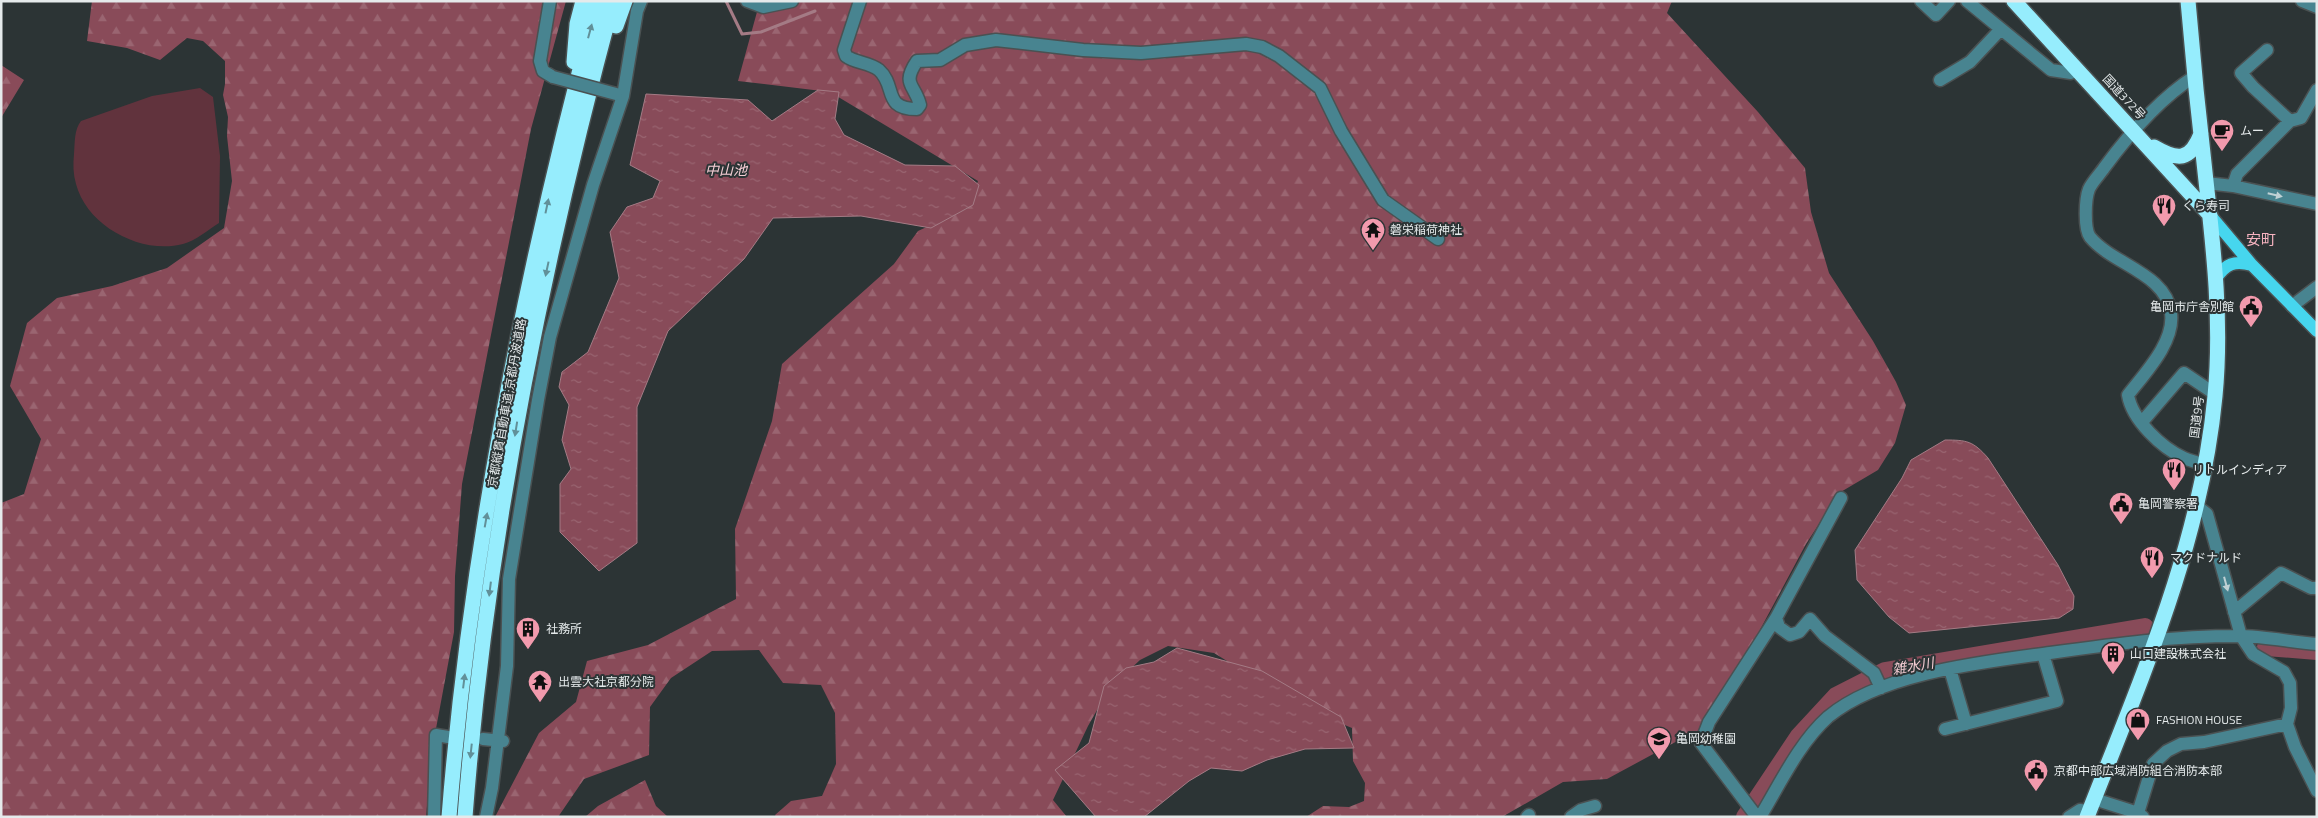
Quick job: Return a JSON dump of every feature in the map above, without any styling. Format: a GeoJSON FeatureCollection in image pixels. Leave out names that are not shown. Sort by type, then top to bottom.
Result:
{"type":"FeatureCollection","features":[{"type":"Feature","properties":{"kind":"highway"},"geometry":{"type":"LineString","coordinates":[[570,106],[577,24],[583,1]]}},
{"type":"Feature","properties":{"kind":"highway","name":"京都縦貫自動車道;京都丹波道路"},"geometry":{"type":"LineString","coordinates":[[449,817],[481,548],[505,405],[570,106],[598,1]]}},
{"type":"Feature","properties":{"kind":"highway","name":"京都縦貫自動車道;京都丹波道路"},"geometry":{"type":"LineString","coordinates":[[464,817],[475,705],[493,568],[520,408],[555,233],[614,1]]}},
{"type":"Feature","properties":{"kind":"highway"},"geometry":{"type":"LineString","coordinates":[[555,233],[613,35],[625,1]]}},
{"type":"Feature","properties":{"kind":"highway","name":"国道372号"},"geometry":{"type":"LineString","coordinates":[[2014,1],[2210,215]]}},
{"type":"Feature","properties":{"kind":"highway","name":"国道9号"},"geometry":{"type":"LineString","coordinates":[[2090,809],[2156,638],[2198,507],[2206,464],[2215,394],[2218,330],[2216,278],[2188,1]]}},
{"type":"Feature","properties":{"kind":"highway"},"geometry":{"type":"LineString","coordinates":[[2139,136],[2166,154],[2178,157],[2192,151],[2201,134]]}},
{"type":"Feature","properties":{"kind":"main road"},"geometry":{"type":"LineString","coordinates":[[2210,215],[2252,264],[2317,331]]}},
{"type":"Feature","properties":{"kind":"main road"},"geometry":{"type":"LineString","coordinates":[[2216,278],[2230,263],[2237,261],[2252,264]]}},
{"type":"Feature","properties":{"kind":"street"},"geometry":{"type":"LineString","coordinates":[[550,1],[540,61],[543,71],[553,77],[620,95]]}},
{"type":"Feature","properties":{"kind":"street"},"geometry":{"type":"LineString","coordinates":[[486,817],[500,741],[507,666],[509,579],[538,400],[550,338],[620,95],[636,11],[641,1]]}},
{"type":"Feature","properties":{"kind":"street"},"geometry":{"type":"LineString","coordinates":[[748,1],[763,7],[792,1]]}},
{"type":"Feature","properties":{"kind":"street"},"geometry":{"type":"LineString","coordinates":[[860,1],[844,50],[846,56],[878,70],[884,76],[891,98],[897,104],[911,109],[918,109],[920,105],[910,81],[910,72],[917,61],[940,60],[965,45],[976,42],[996,40],[1083,50],[1141,53],[1246,44],[1262,48],[1279,56],[1320,88],[1341,131],[1383,200],[1438,239]]}},
{"type":"Feature","properties":{"kind":"street"},"geometry":{"type":"LineString","coordinates":[[1921,1],[1936,14],[1949,1]]}},
{"type":"Feature","properties":{"kind":"street"},"geometry":{"type":"LineString","coordinates":[[1967,1],[2052,70],[2071,73],[2077,68]]}},
{"type":"Feature","properties":{"kind":"street"},"geometry":{"type":"LineString","coordinates":[[2302,1],[2317,7]]}},
{"type":"Feature","properties":{"kind":"street"},"geometry":{"type":"LineString","coordinates":[[1940,80],[1970,62],[2001,29]]}},
{"type":"Feature","properties":{"kind":"street"},"geometry":{"type":"LineString","coordinates":[[2267,50],[2241,73],[2253,88],[2290,121]]}},
{"type":"Feature","properties":{"kind":"street"},"geometry":{"type":"LineString","coordinates":[[2195,76],[2178,87],[2139,136],[2125,138],[2088,190],[2086,229],[2090,237],[2104,249],[2163,290],[2170,307],[2170,330],[2155,359],[2128,395],[2129,402],[2142,422],[2168,448],[2185,458],[2206,464]]}},
{"type":"Feature","properties":{"kind":"street"},"geometry":{"type":"LineString","coordinates":[[2233,186],[2237,174],[2290,121],[2301,118],[2317,90]]}},
{"type":"Feature","properties":{"kind":"street"},"geometry":{"type":"LineString","coordinates":[[2206,183],[2233,186],[2317,204]]}},
{"type":"Feature","properties":{"kind":"street"},"geometry":{"type":"LineString","coordinates":[[2292,306],[2317,287]]}},
{"type":"Feature","properties":{"kind":"street"},"geometry":{"type":"LineString","coordinates":[[2142,422],[2184,373],[2215,394]]}},
{"type":"Feature","properties":{"kind":"street"},"geometry":{"type":"LineString","coordinates":[[1841,498],[1776,618],[1709,722],[1701,744],[1759,817],[1809,738],[1828,717],[1852,701],[1881,688],[1950,669],[2156,638],[2241,636],[2317,644]]}},
{"type":"Feature","properties":{"kind":"street"},"geometry":{"type":"LineString","coordinates":[[2198,507],[2206,514],[2241,636],[2253,654],[2284,672],[2290,683],[2291,708],[2287,724],[2295,747],[2317,791]]}},
{"type":"Feature","properties":{"kind":"street"},"geometry":{"type":"LineString","coordinates":[[2234,612],[2282,573],[2311,588],[2317,588]]}},
{"type":"Feature","properties":{"kind":"street"},"geometry":{"type":"LineString","coordinates":[[1776,618],[1779,627],[1790,635],[1799,632],[1810,619],[1825,636],[1874,673],[1881,688]]}},
{"type":"Feature","properties":{"kind":"street"},"geometry":{"type":"LineString","coordinates":[[1945,729],[2057,701],[2043,654]]}},
{"type":"Feature","properties":{"kind":"street"},"geometry":{"type":"LineString","coordinates":[[1950,669],[1966,724]]}},
{"type":"Feature","properties":{"kind":"street"},"geometry":{"type":"LineString","coordinates":[[2068,817],[2080,810],[2090,809],[2140,815],[2153,764],[2167,751],[2181,744],[2204,742],[2287,724]]}},
{"type":"Feature","properties":{"kind":"street"},"geometry":{"type":"LineString","coordinates":[[434,817],[436,735],[448,736]]}},
{"type":"Feature","properties":{"kind":"street"},"geometry":{"type":"LineString","coordinates":[[483,739],[500,741]]}},
{"type":"Feature","properties":{"kind":"street"},"geometry":{"type":"LineString","coordinates":[[1571,817],[1581,810],[1595,806]]}},
{"type":"Feature","properties":{"kind":"green space"},"geometry":{"type":"Polygon","coordinates":[[[92,1],[566,1],[531,129],[462,484],[455,576],[454,632],[432,750],[426,817],[1,817],[1,503],[24,494],[41,439],[10,386],[27,323],[57,298],[112,286],[167,268],[224,228],[232,181],[227,136],[228,117],[223,95],[225,61],[203,41],[187,38],[160,60],[127,48],[87,41],[92,1]]]}},
{"type":"Feature","properties":{"kind":"green space"},"geometry":{"type":"Polygon","coordinates":[[[760,1],[1672,1],[1667,13],[1758,112],[1805,168],[1811,212],[1829,273],[1873,341],[1896,382],[1906,405],[1895,443],[1878,470],[1839,493],[1806,544],[1747,654],[1696,739],[1681,739],[1607,779],[1563,782],[1502,817],[1306,817],[1323,806],[1349,807],[1364,801],[1365,783],[1353,761],[1352,728],[1305,709],[1214,653],[1168,646],[1140,660],[1109,689],[1088,726],[1053,800],[1067,817],[776,817],[775,815],[791,801],[822,796],[836,764],[835,713],[821,685],[783,683],[759,650],[712,651],[671,678],[650,707],[649,755],[584,779],[558,817],[495,817],[539,733],[576,702],[587,661],[648,645],[736,599],[735,529],[772,421],[782,364],[894,264],[918,231],[968,208],[978,181],[830,92],[738,81],[760,1]]]}},
{"type":"Feature","properties":{"kind":"green space"},"geometry":{"type":"Polygon","coordinates":[[[1,65],[24,80],[1,118],[1,65]]]}},
{"type":"Feature","properties":{"kind":"green space"},"geometry":{"type":"Polygon","coordinates":[[[645,780],[656,806],[668,817],[585,817],[598,806],[645,780]]]}},
{"type":"Feature","properties":{"kind":"shaded area"},"geometry":{"type":"Polygon","coordinates":[[[200,88],[213,97],[220,156],[219,223],[188,243],[167,246],[150,245],[118,234],[91,213],[82,199],[76,184],[73,162],[77,128],[81,121],[152,96],[200,88]]]}},
{"type":"Feature","properties":{"kind":"water","name":"中山池"},"geometry":{"type":"Polygon","coordinates":[[[818,90],[839,92],[835,119],[844,135],[905,165],[955,166],[979,185],[973,205],[931,228],[861,216],[773,218],[744,259],[668,331],[637,407],[637,543],[599,571],[560,532],[560,484],[571,469],[562,440],[569,405],[559,387],[562,372],[588,352],[619,278],[610,232],[627,207],[653,198],[660,181],[630,165],[646,94],[748,100],[772,121],[818,90]]]}},
{"type":"Feature","properties":{"kind":"water"},"geometry":{"type":"Polygon","coordinates":[[[1945,440],[1959,440],[1974,445],[1988,458],[2058,565],[2074,596],[2073,609],[2059,618],[1909,633],[1889,617],[1857,580],[1855,550],[1902,478],[1911,460],[1945,440]]]}},
{"type":"Feature","properties":{"kind":"water"},"geometry":{"type":"Polygon","coordinates":[[[1177,648],[1262,671],[1341,717],[1354,748],[1305,749],[1267,760],[1242,771],[1211,768],[1189,781],[1144,817],[1096,817],[1055,770],[1089,743],[1104,686],[1126,668],[1154,662],[1177,648]]]}},
{"type":"Feature","properties":{"kind":"waterway"},"geometry":{"type":"LineString","coordinates":[[726,1],[742,34],[761,32],[815,11]]}},
{"type":"Feature","properties":{"kind":"waterway","name":"雑水川"},"geometry":{"type":"LineString","coordinates":[[1745,817],[1799,736],[1836,696],[1885,671],[2145,627]]}},
{"type":"Feature","properties":{"kind":"waterway","name":"雑水川"},"geometry":{"type":"LineString","coordinates":[[2266,647],[2317,651]]}},
{"type":"Feature","properties":{"kind":"place","name":"ムー"},"geometry":{"type":"Point","coordinates":[2222,152]}},
{"type":"Feature","properties":{"kind":"place","name":"くら寿司"},"geometry":{"type":"Point","coordinates":[2164,227]}},
{"type":"Feature","properties":{"kind":"place","name":"磐栄稲荷神社"},"geometry":{"type":"Point","coordinates":[1373,251]}},
{"type":"Feature","properties":{"kind":"place","name":"亀岡市庁舎別館"},"geometry":{"type":"Point","coordinates":[2251,328]}},
{"type":"Feature","properties":{"kind":"place","name":"リトルインディア"},"geometry":{"type":"Point","coordinates":[2174,491]}},
{"type":"Feature","properties":{"kind":"place","name":"亀岡警察署"},"geometry":{"type":"Point","coordinates":[2121,525]}},
{"type":"Feature","properties":{"kind":"place","name":"マクドナルド"},"geometry":{"type":"Point","coordinates":[2152,579]}},
{"type":"Feature","properties":{"kind":"place","name":"社務所"},"geometry":{"type":"Point","coordinates":[528,650]}},
{"type":"Feature","properties":{"kind":"place","name":"山口建設株式会社"},"geometry":{"type":"Point","coordinates":[2113,675]}},
{"type":"Feature","properties":{"kind":"place","name":"出雲大社京都分院"},"geometry":{"type":"Point","coordinates":[540,703]}},
{"type":"Feature","properties":{"kind":"place","name":"FASHION HOUSE"},"geometry":{"type":"Point","coordinates":[2138,741]}},
{"type":"Feature","properties":{"kind":"place","name":"亀岡幼稚園"},"geometry":{"type":"Point","coordinates":[1659,760]}},
{"type":"Feature","properties":{"kind":"place","name":"京都中部広域消防組合消防本部"},"geometry":{"type":"Point","coordinates":[2036,792]}},
{"type":"Feature","properties":{"kind":"district","name":"安町"},"geometry":{"type":"Point","coordinates":[2261,240]}}]}
